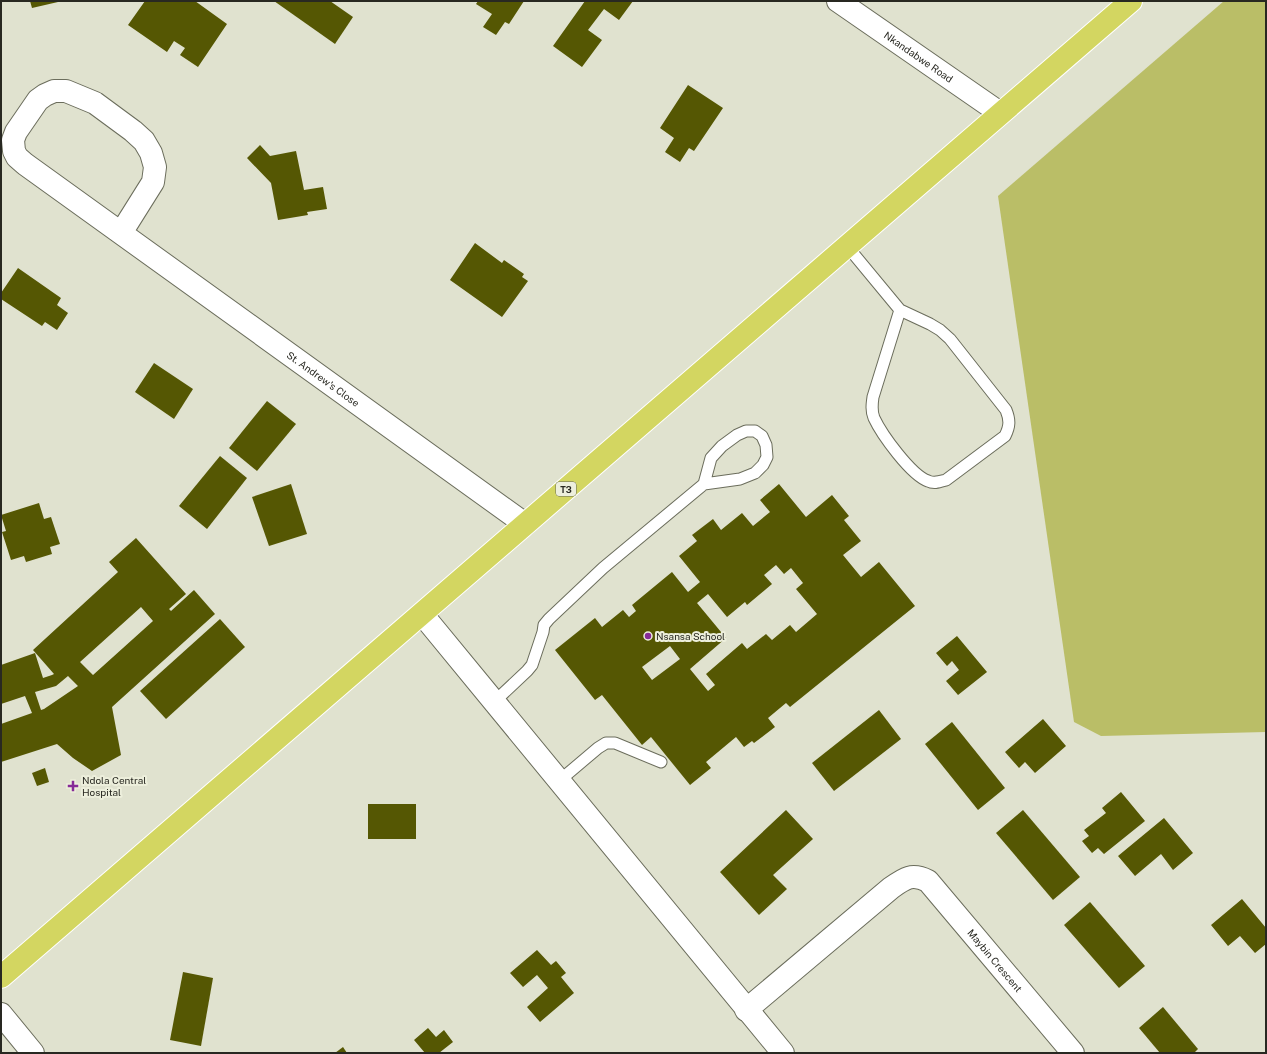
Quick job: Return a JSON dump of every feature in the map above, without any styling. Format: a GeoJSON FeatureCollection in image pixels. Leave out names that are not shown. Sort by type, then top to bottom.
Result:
{"type":"FeatureCollection","features":[{"type":"Feature","properties":{"kind":"highway","name":"T3"},"geometry":{"type":"LineString","coordinates":[[1,977],[1131,1]]}},
{"type":"Feature","properties":{"kind":"street","name":"Nkandabwe Road"},"geometry":{"type":"LineString","coordinates":[[838,1],[1000,113]]}},
{"type":"Feature","properties":{"kind":"street","name":"St. Andrew's Close"},"geometry":{"type":"LineString","coordinates":[[120,233],[153,182],[155,167],[151,153],[144,141],[134,131],[95,103],[66,91],[44,95],[38,100],[16,132],[13,140],[14,150],[18,158],[120,233],[525,524]]}},
{"type":"Feature","properties":{"kind":"street"},"geometry":{"type":"LineString","coordinates":[[422,614],[746,1010],[783,1053]]}},
{"type":"Feature","properties":{"kind":"street","name":"Maybin Crescent"},"geometry":{"type":"LineString","coordinates":[[746,1010],[891,888],[911,876],[921,877],[928,881],[1073,1053]]}},
{"type":"Feature","properties":{"kind":"street"},"geometry":{"type":"LineString","coordinates":[[1,1014],[33,1053]]}},
{"type":"Feature","properties":{"kind":"lane"},"geometry":{"type":"LineString","coordinates":[[847,246],[900,310],[930,324],[950,338],[1006,410],[1009,418],[1009,428],[1005,436],[946,480],[934,483],[918,476],[896,453],[874,418],[872,406],[873,397],[900,310]]}},
{"type":"Feature","properties":{"kind":"lane"},"geometry":{"type":"LineString","coordinates":[[494,702],[532,665],[544,625],[603,568],[704,484],[740,479],[755,473],[763,465],[767,457],[766,445],[762,436],[755,431],[746,431],[737,435],[722,446],[711,458],[704,484]]}},
{"type":"Feature","properties":{"kind":"lane"},"geometry":{"type":"LineString","coordinates":[[559,781],[606,743],[615,743],[661,762]]}},
{"type":"Feature","properties":{"kind":"green space"},"geometry":{"type":"Polygon","coordinates":[[[1224,1],[1266,1],[1266,732],[1101,736],[1074,722],[998,196],[1224,1]]]}},
{"type":"Feature","properties":{"kind":"building"},"geometry":{"type":"Polygon","coordinates":[[[30,1],[58,1],[58,2],[32,8],[30,1]]]}},
{"type":"Feature","properties":{"kind":"building"},"geometry":{"type":"Polygon","coordinates":[[[145,1],[195,1],[227,24],[198,67],[180,55],[185,48],[174,41],[167,52],[128,25],[145,1]]]}},
{"type":"Feature","properties":{"kind":"building"},"geometry":{"type":"Polygon","coordinates":[[[274,1],[330,1],[353,17],[335,44],[274,1]]]}},
{"type":"Feature","properties":{"kind":"building"},"geometry":{"type":"Polygon","coordinates":[[[478,1],[524,1],[509,24],[505,22],[496,35],[483,27],[492,14],[476,4],[478,1]]]}},
{"type":"Feature","properties":{"kind":"building"},"geometry":{"type":"Polygon","coordinates":[[[585,1],[633,1],[619,20],[604,9],[588,30],[602,40],[582,67],[553,46],[585,1]]]}},
{"type":"Feature","properties":{"kind":"building"},"geometry":{"type":"Polygon","coordinates":[[[688,85],[723,108],[694,151],[689,148],[680,162],[665,152],[674,138],[660,128],[688,85]]]}},
{"type":"Feature","properties":{"kind":"building"},"geometry":{"type":"Polygon","coordinates":[[[260,145],[270,156],[296,151],[304,190],[323,187],[327,209],[307,212],[308,215],[278,220],[271,183],[247,158],[260,145]]]}},
{"type":"Feature","properties":{"kind":"building"},"geometry":{"type":"Polygon","coordinates":[[[475,243],[502,263],[504,260],[524,274],[522,277],[528,281],[502,317],[450,280],[475,243]]]}},
{"type":"Feature","properties":{"kind":"building"},"geometry":{"type":"Polygon","coordinates":[[[18,268],[61,298],[57,305],[68,313],[57,330],[45,322],[42,326],[1,299],[1,293],[18,268]]]}},
{"type":"Feature","properties":{"kind":"building"},"geometry":{"type":"Polygon","coordinates":[[[154,363],[193,389],[174,419],[135,392],[154,363]]]}},
{"type":"Feature","properties":{"kind":"building"},"geometry":{"type":"Polygon","coordinates":[[[267,401],[296,424],[257,471],[229,448],[267,401]]]}},
{"type":"Feature","properties":{"kind":"building"},"geometry":{"type":"Polygon","coordinates":[[[220,456],[247,478],[207,529],[179,506],[220,456]]]}},
{"type":"Feature","properties":{"kind":"building"},"geometry":{"type":"Polygon","coordinates":[[[291,484],[307,534],[269,546],[252,497],[291,484]]]}},
{"type":"Feature","properties":{"kind":"building","name":"Nsansa School"},"geometry":{"type":"Polygon","coordinates":[[[779,484],[806,517],[832,495],[849,516],[844,520],[861,541],[843,555],[861,577],[879,562],[915,606],[790,707],[786,703],[768,718],[775,727],[754,743],[752,741],[744,747],[736,737],[706,762],[711,768],[690,785],[651,737],[642,745],[602,695],[595,700],[555,650],[595,618],[602,627],[623,610],[629,617],[636,611],[632,605],[672,572],[688,592],[700,582],[679,556],[697,541],[692,535],[713,519],[721,530],[742,513],[753,526],[770,512],[760,500],[779,484]],[[776,565],[764,575],[772,584],[747,605],[745,602],[727,617],[708,594],[697,603],[726,638],[690,669],[708,691],[715,685],[706,674],[742,643],[747,649],[766,634],[772,640],[790,625],[796,632],[817,614],[796,589],[803,583],[791,568],[784,574],[776,565]],[[670,646],[642,667],[652,680],[680,659],[670,646]]]}},
{"type":"Feature","properties":{"kind":"building"},"geometry":{"type":"Polygon","coordinates":[[[39,503],[44,519],[51,517],[60,544],[50,547],[52,554],[26,562],[24,556],[11,560],[2,532],[6,531],[1,515],[39,503]]]}},
{"type":"Feature","properties":{"kind":"building"},"geometry":{"type":"Polygon","coordinates":[[[136,538],[186,594],[169,609],[171,611],[194,590],[215,614],[112,707],[121,755],[92,771],[73,758],[57,744],[1,762],[1,724],[32,713],[25,696],[1,704],[1,665],[35,653],[43,678],[54,674],[33,650],[118,572],[109,562],[136,538]],[[141,607],[80,662],[93,675],[153,621],[141,607]],[[68,676],[56,686],[35,692],[41,710],[78,686],[68,676]]]}},
{"type":"Feature","properties":{"kind":"building"},"geometry":{"type":"Polygon","coordinates":[[[220,619],[245,647],[166,719],[140,691],[220,619]]]}},
{"type":"Feature","properties":{"kind":"building"},"geometry":{"type":"Polygon","coordinates":[[[957,636],[987,672],[958,695],[946,681],[959,670],[952,661],[947,666],[936,653],[957,636]]]}},
{"type":"Feature","properties":{"kind":"building"},"geometry":{"type":"Polygon","coordinates":[[[879,710],[901,739],[834,791],[812,763],[879,710]]]}},
{"type":"Feature","properties":{"kind":"building"},"geometry":{"type":"Polygon","coordinates":[[[1043,719],[1066,746],[1035,773],[1025,762],[1019,768],[1005,752],[1043,719]]]}},
{"type":"Feature","properties":{"kind":"building"},"geometry":{"type":"Polygon","coordinates":[[[952,722],[1005,788],[978,810],[925,744],[952,722]]]}},
{"type":"Feature","properties":{"kind":"building"},"geometry":{"type":"Polygon","coordinates":[[[45,768],[49,782],[37,786],[32,773],[45,768]]]}},
{"type":"Feature","properties":{"kind":"building"},"geometry":{"type":"Polygon","coordinates":[[[1121,792],[1145,821],[1104,854],[1098,848],[1092,853],[1082,841],[1089,836],[1084,830],[1106,813],[1102,808],[1121,792]]]}},
{"type":"Feature","properties":{"kind":"building"},"geometry":{"type":"Polygon","coordinates":[[[368,804],[416,804],[416,839],[368,839],[368,804]]]}},
{"type":"Feature","properties":{"kind":"building"},"geometry":{"type":"Polygon","coordinates":[[[786,810],[813,839],[773,875],[787,889],[759,915],[720,872],[786,810]]]}},
{"type":"Feature","properties":{"kind":"building"},"geometry":{"type":"Polygon","coordinates":[[[1023,810],[1080,877],[1053,900],[996,833],[1023,810]]]}},
{"type":"Feature","properties":{"kind":"building"},"geometry":{"type":"Polygon","coordinates":[[[1164,818],[1193,853],[1173,870],[1161,854],[1135,876],[1118,856],[1164,818]]]}},
{"type":"Feature","properties":{"kind":"building"},"geometry":{"type":"Polygon","coordinates":[[[1242,899],[1266,928],[1266,944],[1255,953],[1240,936],[1228,946],[1211,925],[1242,899]]]}},
{"type":"Feature","properties":{"kind":"building"},"geometry":{"type":"Polygon","coordinates":[[[1090,902],[1145,966],[1119,988],[1064,925],[1090,902]]]}},
{"type":"Feature","properties":{"kind":"building"},"geometry":{"type":"Polygon","coordinates":[[[537,950],[551,965],[556,961],[566,973],[561,977],[574,993],[540,1022],[527,1007],[548,988],[537,975],[523,987],[510,973],[537,950]]]}},
{"type":"Feature","properties":{"kind":"building"},"geometry":{"type":"Polygon","coordinates":[[[183,972],[213,978],[201,1046],[170,1040],[183,972]]]}},
{"type":"Feature","properties":{"kind":"building"},"geometry":{"type":"Polygon","coordinates":[[[1163,1007],[1198,1049],[1194,1053],[1160,1053],[1139,1028],[1163,1007]]]}},
{"type":"Feature","properties":{"kind":"building"},"geometry":{"type":"Polygon","coordinates":[[[428,1028],[436,1037],[444,1030],[453,1042],[439,1053],[425,1053],[414,1040],[428,1028]]]}},
{"type":"Feature","properties":{"kind":"building"},"geometry":{"type":"Polygon","coordinates":[[[343,1047],[347,1053],[335,1053],[343,1047]]]}},
{"type":"Feature","properties":{"kind":"place","name":"Nsansa School"},"geometry":{"type":"Point","coordinates":[648,636]}},
{"type":"Feature","properties":{"kind":"place","name":"Ndola Central Hospital"},"geometry":{"type":"Point","coordinates":[73,786]}}]}
